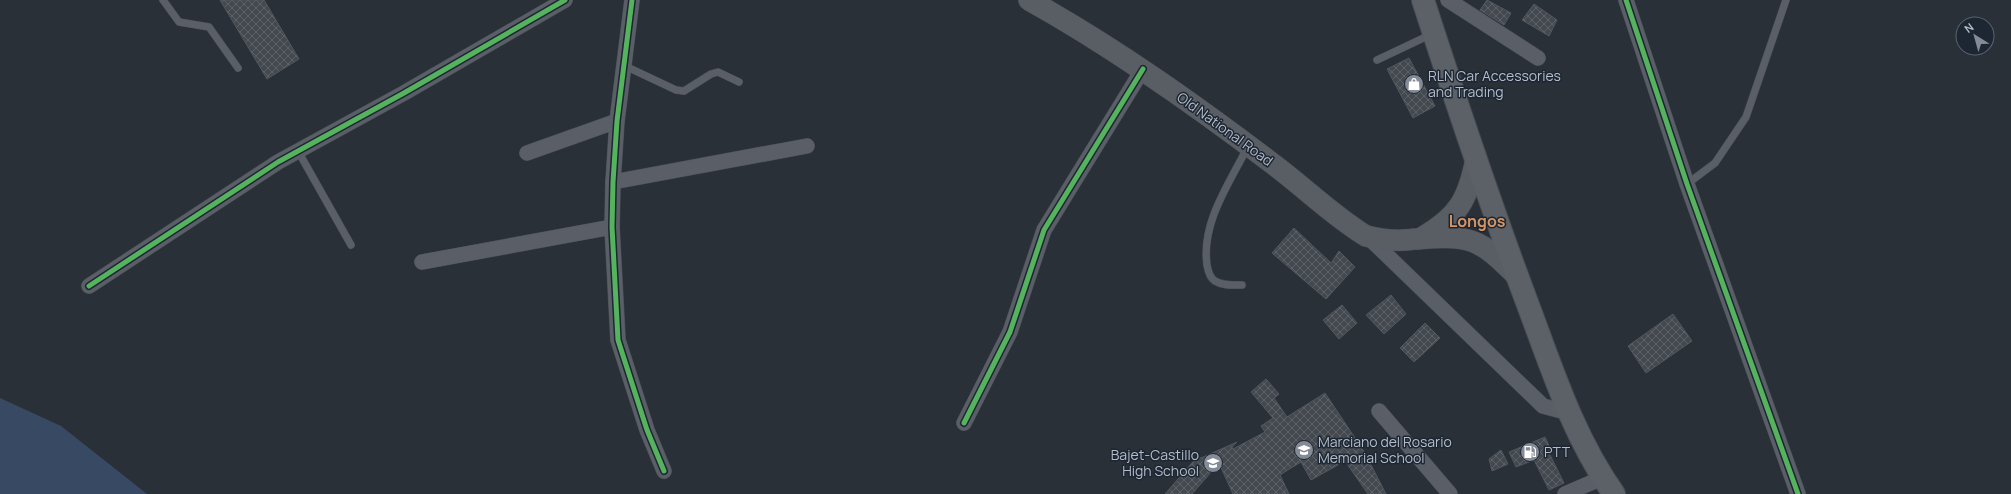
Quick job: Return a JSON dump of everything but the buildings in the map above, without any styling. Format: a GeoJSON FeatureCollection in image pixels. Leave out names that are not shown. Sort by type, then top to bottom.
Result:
{"type":"FeatureCollection","features":[{"type":"Feature","properties":{"kind":"main road","name":"Old National Road"},"geometry":{"type":"LineString","coordinates":[[1029,0],[1086,32],[1143,70],[1248,146],[1366,236],[1384,240],[1423,238],[1474,242],[1494,254],[1517,276]]}},
{"type":"Feature","properties":{"kind":"main road"},"geometry":{"type":"LineString","coordinates":[[1423,0],[1517,276],[1569,413],[1608,486]]}},
{"type":"Feature","properties":{"kind":"main road","name":"Old National Road"},"geometry":{"type":"LineString","coordinates":[[1423,238],[1451,219],[1465,199],[1476,158]]}},
{"type":"Feature","properties":{"kind":"street"},"geometry":{"type":"LineString","coordinates":[[89,286],[278,162],[404,93],[565,0]]}},
{"type":"Feature","properties":{"kind":"street"},"geometry":{"type":"LineString","coordinates":[[632,0],[618,121],[613,182],[612,227],[618,340],[647,430],[664,471]]}},
{"type":"Feature","properties":{"kind":"street"},"geometry":{"type":"LineString","coordinates":[[1626,0],[1687,184],[1798,494]]}},
{"type":"Feature","properties":{"kind":"street"},"geometry":{"type":"LineString","coordinates":[[1456,2],[1538,58]]}},
{"type":"Feature","properties":{"kind":"street"},"geometry":{"type":"LineString","coordinates":[[964,422],[1010,332],[1044,230],[1143,70]]}},
{"type":"Feature","properties":{"kind":"street"},"geometry":{"type":"LineString","coordinates":[[527,153],[618,121]]}},
{"type":"Feature","properties":{"kind":"street"},"geometry":{"type":"LineString","coordinates":[[613,182],[807,146]]}},
{"type":"Feature","properties":{"kind":"street"},"geometry":{"type":"LineString","coordinates":[[422,262],[612,227]]}},
{"type":"Feature","properties":{"kind":"street"},"geometry":{"type":"LineString","coordinates":[[1366,236],[1543,406],[1569,413]]}},
{"type":"Feature","properties":{"kind":"street"},"geometry":{"type":"LineString","coordinates":[[1379,411],[1450,494]]}},
{"type":"Feature","properties":{"kind":"street"},"geometry":{"type":"LineString","coordinates":[[1565,494],[1608,486]]}},
{"type":"Feature","properties":{"kind":"lane"},"geometry":{"type":"LineString","coordinates":[[163,0],[179,22],[209,27],[238,68]]}},
{"type":"Feature","properties":{"kind":"lane"},"geometry":{"type":"LineString","coordinates":[[1687,184],[1715,162],[1746,117],[1786,0]]}},
{"type":"Feature","properties":{"kind":"lane"},"geometry":{"type":"LineString","coordinates":[[1377,60],[1434,33]]}},
{"type":"Feature","properties":{"kind":"lane"},"geometry":{"type":"LineString","coordinates":[[625,66],[676,90],[684,92],[711,74],[718,72],[739,82]]}},
{"type":"Feature","properties":{"kind":"lane"},"geometry":{"type":"LineString","coordinates":[[1242,285],[1223,285],[1213,281],[1208,272],[1206,256],[1210,224],[1248,146]]}},
{"type":"Feature","properties":{"kind":"lane"},"geometry":{"type":"LineString","coordinates":[[298,151],[351,245]]}},
{"type":"Feature","properties":{"kind":"water"},"geometry":{"type":"Polygon","coordinates":[[[0,398],[61,426],[147,494],[0,494],[0,398]]]}},
{"type":"Feature","properties":{"kind":"cycle path"},"geometry":{"type":"LineString","coordinates":[[89,286],[278,162],[404,93],[565,0]]}},
{"type":"Feature","properties":{"kind":"cycle path"},"geometry":{"type":"LineString","coordinates":[[632,0],[617,121],[613,182],[612,227],[618,340],[647,430],[664,471]]}},
{"type":"Feature","properties":{"kind":"cycle path"},"geometry":{"type":"LineString","coordinates":[[1626,0],[1687,184],[1798,494]]}},
{"type":"Feature","properties":{"kind":"cycle path"},"geometry":{"type":"LineString","coordinates":[[964,423],[1010,332],[1044,230],[1143,69]]}},
{"type":"Feature","properties":{"kind":"place","name":"RLN Car Accessories and Trading"},"geometry":{"type":"Point","coordinates":[1414,84]}},
{"type":"Feature","properties":{"kind":"place","name":"Marciano del Rosario Memorial School"},"geometry":{"type":"Point","coordinates":[1304,450]}},
{"type":"Feature","properties":{"kind":"place","name":"PTT"},"geometry":{"type":"Point","coordinates":[1530,452]}},
{"type":"Feature","properties":{"kind":"place","name":"Bajet-Castillo High School"},"geometry":{"type":"Point","coordinates":[1213,463]}},
{"type":"Feature","properties":{"kind":"district","name":"Longos"},"geometry":{"type":"Point","coordinates":[1477,221]}}]}
